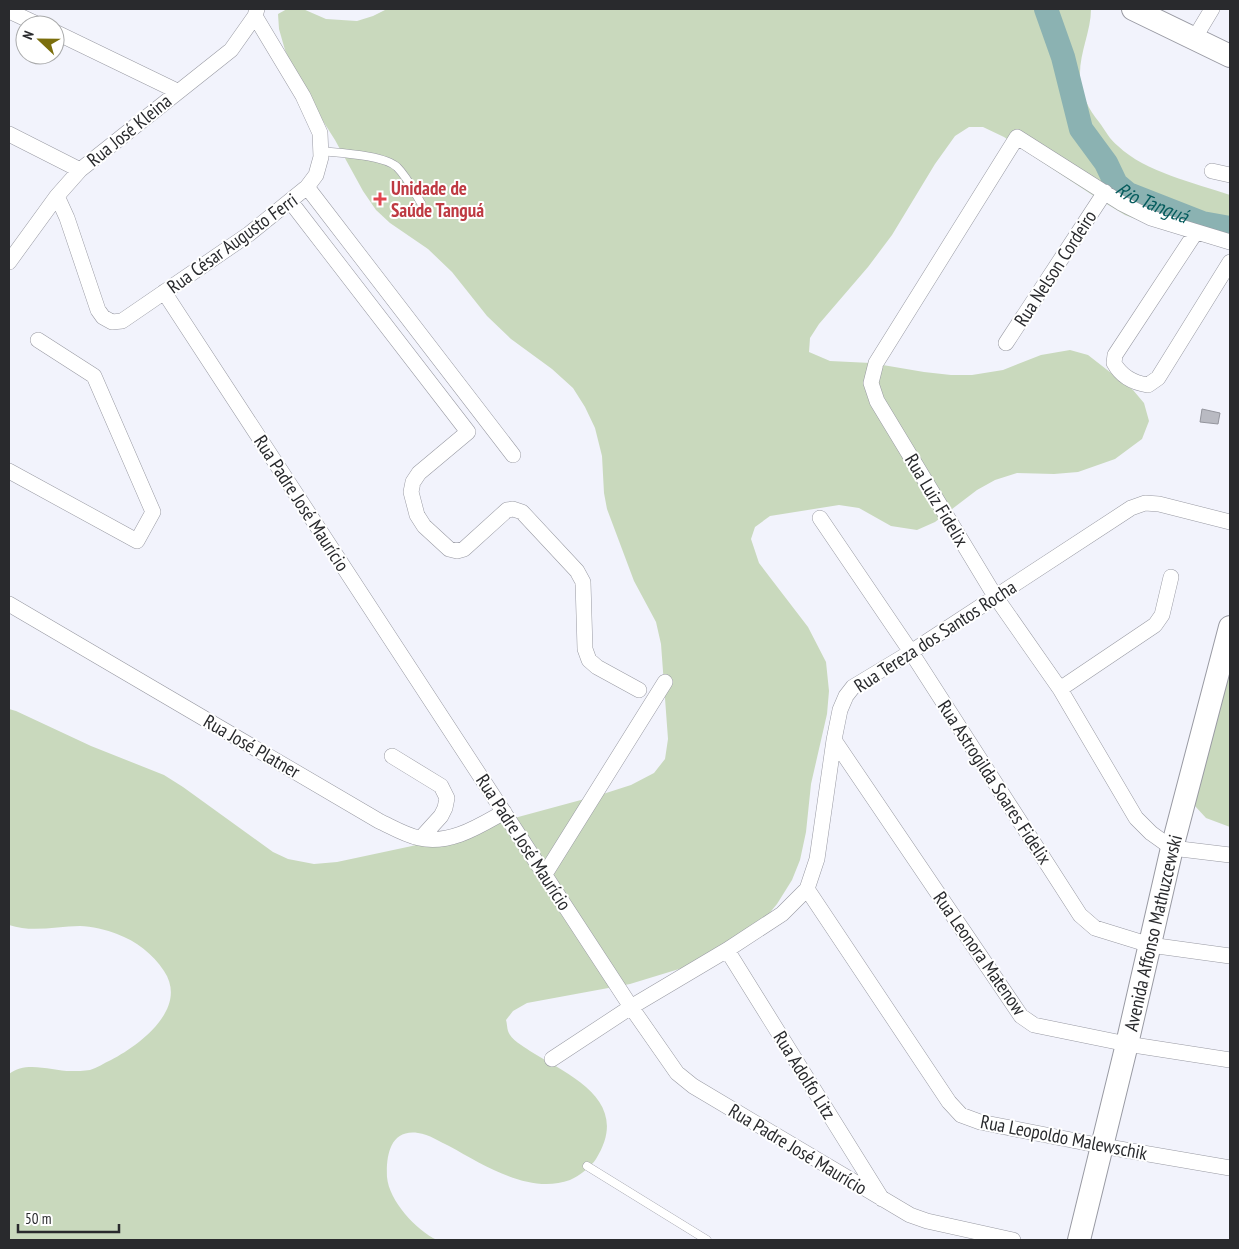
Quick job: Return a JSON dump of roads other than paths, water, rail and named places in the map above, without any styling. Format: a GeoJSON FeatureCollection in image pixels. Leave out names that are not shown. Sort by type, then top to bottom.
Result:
{"type":"FeatureCollection","features":[{"type":"Feature","properties":{"kind":"street"},"geometry":{"type":"LineString","coordinates":[[1133,9],[1230,56]]}},
{"type":"Feature","properties":{"kind":"street"},"geometry":{"type":"LineString","coordinates":[[1194,39],[1212,9]]}},
{"type":"Feature","properties":{"kind":"street","name":"Rua José Kleina"},"geometry":{"type":"LineString","coordinates":[[9,262],[57,196],[80,170],[231,50],[256,13]]}},
{"type":"Feature","properties":{"kind":"street","name":"Rua César Augusto Ferri"},"geometry":{"type":"LineString","coordinates":[[57,196],[67,218],[98,310],[103,317],[112,322],[122,321],[249,234],[307,186],[316,175],[321,151],[320,133],[303,96],[256,13]]}},
{"type":"Feature","properties":{"kind":"street"},"geometry":{"type":"LineString","coordinates":[[65,37],[177,91]]}},
{"type":"Feature","properties":{"kind":"street"},"geometry":{"type":"LineString","coordinates":[[9,134],[80,170]]}},
{"type":"Feature","properties":{"kind":"street","name":"Rua Luiz Fidelix"},"geometry":{"type":"LineString","coordinates":[[1105,192],[1017,138],[876,363],[871,383],[877,401],[996,596],[1060,689],[1136,818],[1151,833],[1172,848]]}},
{"type":"Feature","properties":{"kind":"street"},"geometry":{"type":"LineString","coordinates":[[1212,171],[1230,175]]}},
{"type":"Feature","properties":{"kind":"street"},"geometry":{"type":"LineString","coordinates":[[307,186],[513,455]]}},
{"type":"Feature","properties":{"kind":"street"},"geometry":{"type":"LineString","coordinates":[[1105,192],[1151,218],[1230,242]]}},
{"type":"Feature","properties":{"kind":"street","name":"Rua Nelson Cordeiro"},"geometry":{"type":"LineString","coordinates":[[1006,343],[1105,192]]}},
{"type":"Feature","properties":{"kind":"street"},"geometry":{"type":"LineString","coordinates":[[290,201],[468,432],[419,473],[413,482],[411,492],[417,515],[424,526],[449,550],[457,551],[464,549],[507,510],[513,509],[522,512],[577,571],[583,582],[585,649],[590,660],[597,667],[638,690]]}},
{"type":"Feature","properties":{"kind":"street"},"geometry":{"type":"LineString","coordinates":[[1196,232],[1115,355],[1114,363],[1118,371],[1137,384],[1148,385],[1158,378],[1230,262]]}},
{"type":"Feature","properties":{"kind":"street","name":"Rua Padre José Maurício"},"geometry":{"type":"LineString","coordinates":[[164,292],[631,1008],[677,1073],[693,1086],[910,1215],[927,1221],[1013,1240]]}},
{"type":"Feature","properties":{"kind":"street"},"geometry":{"type":"LineString","coordinates":[[9,471],[137,541],[153,512],[94,376],[38,340]]}},
{"type":"Feature","properties":{"kind":"street","name":"Rua Tereza dos Santos Rocha"},"geometry":{"type":"LineString","coordinates":[[552,1059],[782,914],[807,888],[817,859],[840,710],[846,696],[853,687],[911,652],[1130,508],[1145,503],[1159,504],[1230,522]]}},
{"type":"Feature","properties":{"kind":"street","name":"Rua Astrogilda Soares Fidelix"},"geometry":{"type":"LineString","coordinates":[[820,518],[911,652],[1080,915],[1095,928],[1150,945],[1230,956]]}},
{"type":"Feature","properties":{"kind":"street"},"geometry":{"type":"LineString","coordinates":[[1060,689],[1155,625],[1162,614],[1172,578]]}},
{"type":"Feature","properties":{"kind":"street","name":"Rua José Platner"},"geometry":{"type":"LineString","coordinates":[[9,604],[380,821],[409,835],[421,838],[450,837],[469,832],[504,812]]}},
{"type":"Feature","properties":{"kind":"street","name":"Avenida Affonso Mathuzcewski"},"geometry":{"type":"LineString","coordinates":[[1079,1240],[1172,848],[1230,627]]}},
{"type":"Feature","properties":{"kind":"street"},"geometry":{"type":"LineString","coordinates":[[545,874],[665,682]]}},
{"type":"Feature","properties":{"kind":"street","name":"Rua Leonora Matenow"},"geometry":{"type":"LineString","coordinates":[[834,740],[1021,1016],[1034,1025],[1127,1044],[1230,1060]]}},
{"type":"Feature","properties":{"kind":"street"},"geometry":{"type":"LineString","coordinates":[[392,756],[441,786],[447,798],[441,816],[421,838]]}},
{"type":"Feature","properties":{"kind":"street"},"geometry":{"type":"LineString","coordinates":[[1172,848],[1230,855]]}},
{"type":"Feature","properties":{"kind":"street","name":"Rua Leopoldo Malewschik"},"geometry":{"type":"LineString","coordinates":[[807,888],[949,1102],[961,1115],[980,1122],[1102,1146],[1230,1168]]}},
{"type":"Feature","properties":{"kind":"street","name":"Rua Adolfo Litz"},"geometry":{"type":"LineString","coordinates":[[727,950],[884,1201]]}},
{"type":"Feature","properties":{"kind":"lane"},"geometry":{"type":"LineString","coordinates":[[321,151],[392,163],[406,178],[421,203]]}},
{"type":"Feature","properties":{"kind":"lane"},"geometry":{"type":"LineString","coordinates":[[587,1166],[707,1240]]}},
{"type":"Feature","properties":{"kind":"waterway","name":"Rio Tanguá"},"geometry":{"type":"LineString","coordinates":[[1046,9],[1063,57],[1081,129],[1106,163],[1116,184],[1128,194],[1202,223],[1230,228]]}},
{"type":"Feature","properties":{"kind":"place","name":"Unidade de Saúde Tanguá"},"geometry":{"type":"Point","coordinates":[380,199]}}]}
